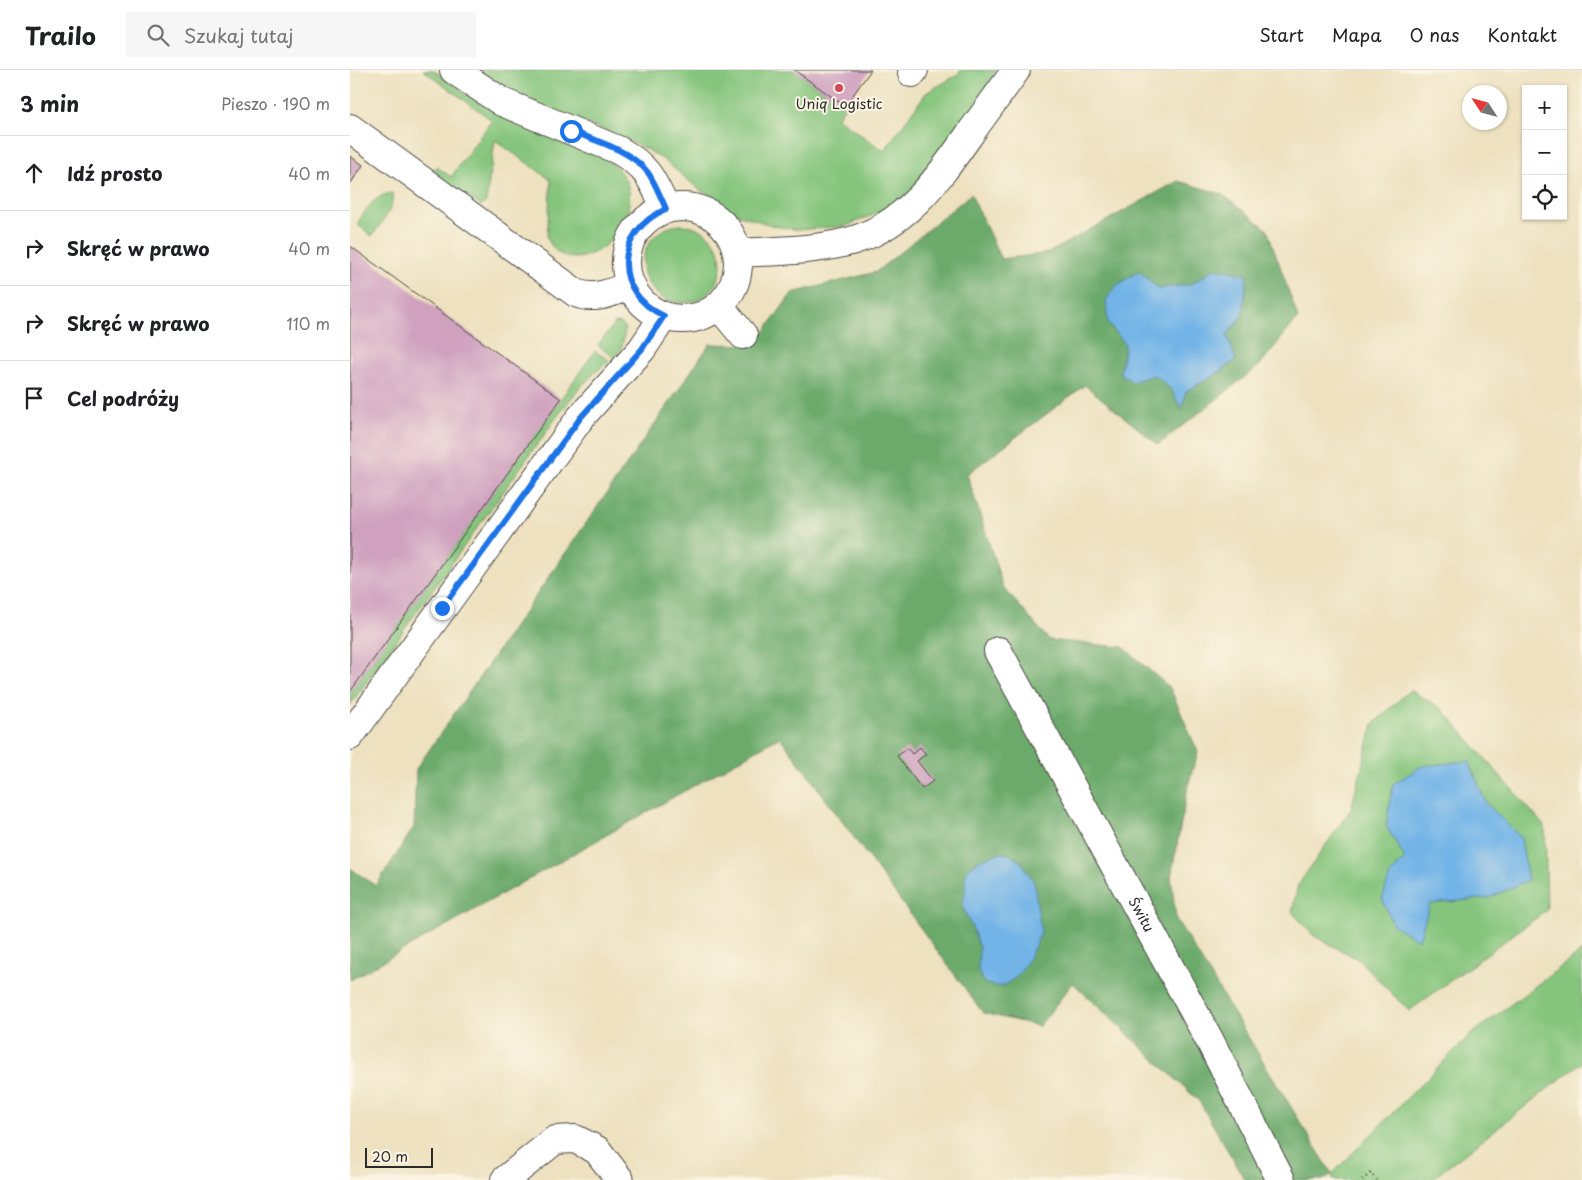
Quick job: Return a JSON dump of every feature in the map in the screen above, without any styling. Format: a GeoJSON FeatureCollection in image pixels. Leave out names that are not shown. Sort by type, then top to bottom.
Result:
{"type":"FeatureCollection","features":[{"type":"Feature","properties":{"kind":"street"},"geometry":{"type":"LineString","coordinates":[[454,70],[502,102],[618,150],[631,158],[648,172],[666,209]]}},
{"type":"Feature","properties":{"kind":"street"},"geometry":{"type":"LineString","coordinates":[[738,253],[799,250],[848,242],[873,233],[894,220],[927,192],[1016,70]]}},
{"type":"Feature","properties":{"kind":"street"},"geometry":{"type":"LineString","coordinates":[[350,128],[576,293],[590,297],[597,296],[631,285]]}},
{"type":"Feature","properties":{"kind":"street"},"geometry":{"type":"LineString","coordinates":[[689,207],[712,215],[728,231],[738,253],[739,264],[733,287],[727,297],[719,306],[699,317],[687,319],[664,316],[644,304],[631,285],[626,262],[631,240],[637,229],[645,221],[666,209],[689,207]]}},
{"type":"Feature","properties":{"kind":"street"},"geometry":{"type":"LineString","coordinates":[[719,306],[743,335]]}},
{"type":"Feature","properties":{"kind":"street"},"geometry":{"type":"LineString","coordinates":[[350,736],[581,417],[642,349],[664,316]]}},
{"type":"Feature","properties":{"kind":"street","name":"Świtu"},"geometry":{"type":"LineString","coordinates":[[998,651],[1210,1042],[1281,1180]]}},
{"type":"Feature","properties":{"kind":"street"},"geometry":{"type":"LineString","coordinates":[[505,1180],[555,1140],[575,1139],[597,1150],[620,1180]]}},
{"type":"Feature","properties":{"kind":"path"},"geometry":{"type":"LineString","coordinates":[[1362,1180],[1371,1173],[1377,1180]]}},
{"type":"Feature","properties":{"kind":"green space"},"geometry":{"type":"Polygon","coordinates":[[[423,70],[433,70],[475,100],[508,119],[589,150],[611,162],[627,183],[629,201],[625,219],[615,235],[602,248],[586,256],[571,258],[557,252],[547,237],[551,180],[495,140],[486,202],[481,206],[435,173],[434,169],[437,167],[451,177],[492,120],[423,70]]]}},
{"type":"Feature","properties":{"kind":"green space"},"geometry":{"type":"Polygon","coordinates":[[[475,70],[794,70],[845,106],[837,118],[884,151],[926,93],[957,75],[961,70],[996,70],[982,95],[927,175],[904,196],[880,212],[846,226],[798,230],[774,226],[737,214],[713,201],[664,160],[646,149],[611,133],[521,98],[475,70]]]}},
{"type":"Feature","properties":{"kind":"green space"},"geometry":{"type":"Polygon","coordinates":[[[1178,181],[1222,194],[1267,229],[1298,318],[1259,366],[1158,445],[1085,385],[967,474],[1003,587],[1049,640],[1123,647],[1170,688],[1198,752],[1188,786],[1171,877],[1176,919],[1332,1174],[1323,1180],[1245,1180],[1199,1101],[1073,983],[1039,1026],[983,1013],[780,737],[350,980],[350,868],[376,886],[414,827],[416,769],[710,344],[755,345],[792,293],[876,272],[971,194],[1001,259],[1048,253],[1178,181]],[[1215,268],[1192,284],[1158,289],[1139,271],[1120,373],[1132,382],[1154,374],[1171,389],[1182,408],[1186,391],[1212,377],[1236,360],[1227,335],[1243,314],[1215,268]]]}},
{"type":"Feature","properties":{"kind":"green space"},"geometry":{"type":"Polygon","coordinates":[[[392,193],[389,210],[372,236],[357,224],[375,200],[392,193]]]}},
{"type":"Feature","properties":{"kind":"green space"},"geometry":{"type":"Polygon","coordinates":[[[682,225],[697,228],[709,237],[718,249],[721,264],[718,279],[709,291],[697,300],[682,303],[667,300],[655,291],[646,279],[643,264],[646,249],[655,237],[667,228],[682,225]]]}},
{"type":"Feature","properties":{"kind":"green space"},"geometry":{"type":"Polygon","coordinates":[[[615,323],[622,324],[625,329],[622,347],[615,359],[598,345],[615,323]]]}},
{"type":"Feature","properties":{"kind":"green space"},"geometry":{"type":"Polygon","coordinates":[[[595,351],[609,360],[582,385],[559,414],[350,705],[350,692],[595,351]]]}},
{"type":"Feature","properties":{"kind":"green space"},"geometry":{"type":"Polygon","coordinates":[[[1410,690],[1442,709],[1545,827],[1547,910],[1409,1011],[1358,959],[1314,936],[1292,912],[1298,885],[1351,809],[1373,724],[1410,690]]]}},
{"type":"Feature","properties":{"kind":"green space"},"geometry":{"type":"Polygon","coordinates":[[[1582,951],[1582,1062],[1431,1180],[1333,1180],[1332,1174],[1469,1036],[1582,951]]]}},
{"type":"Feature","properties":{"kind":"water"},"geometry":{"type":"Polygon","coordinates":[[[1215,268],[1247,275],[1243,314],[1227,335],[1236,360],[1212,377],[1186,391],[1182,409],[1171,389],[1154,375],[1132,382],[1120,373],[1125,344],[1108,323],[1106,300],[1116,286],[1139,271],[1158,289],[1192,284],[1215,268]]]}},
{"type":"Feature","properties":{"kind":"water"},"geometry":{"type":"Polygon","coordinates":[[[1469,761],[1486,803],[1521,838],[1528,880],[1489,898],[1430,904],[1419,940],[1393,925],[1382,899],[1390,875],[1405,858],[1386,826],[1393,784],[1422,766],[1469,761]]]}},
{"type":"Feature","properties":{"kind":"water"},"geometry":{"type":"Polygon","coordinates":[[[1000,853],[1009,854],[1022,863],[1034,882],[1041,933],[1022,970],[1004,986],[986,984],[982,980],[978,970],[979,948],[964,911],[963,902],[967,870],[981,859],[1000,853]]]}},
{"type":"Feature","properties":{"kind":"building","name":"Uniq Logistic"},"geometry":{"type":"Polygon","coordinates":[[[794,70],[871,70],[845,106],[794,70]]]}},
{"type":"Feature","properties":{"kind":"building"},"geometry":{"type":"Polygon","coordinates":[[[350,156],[363,165],[350,184],[350,156]]]}},
{"type":"Feature","properties":{"kind":"building"},"geometry":{"type":"Polygon","coordinates":[[[350,246],[561,399],[350,692],[350,246]]]}},
{"type":"Feature","properties":{"kind":"building"},"geometry":{"type":"Polygon","coordinates":[[[920,747],[926,754],[917,761],[933,781],[922,789],[897,756],[907,748],[912,754],[920,747]]]}},
{"type":"Feature","properties":{"kind":"place","name":"Uniq Logistic"},"geometry":{"type":"Point","coordinates":[839,88]}},
{"type":"Feature","properties":{"kind":"route"},"geometry":{"type":"LineString","coordinates":[[442,608],[581,417],[642,349],[664,316],[654,312],[636,296],[627,274],[628,250],[637,229],[655,214],[666,209],[648,172],[640,164],[618,150],[571,131]]}}]}
